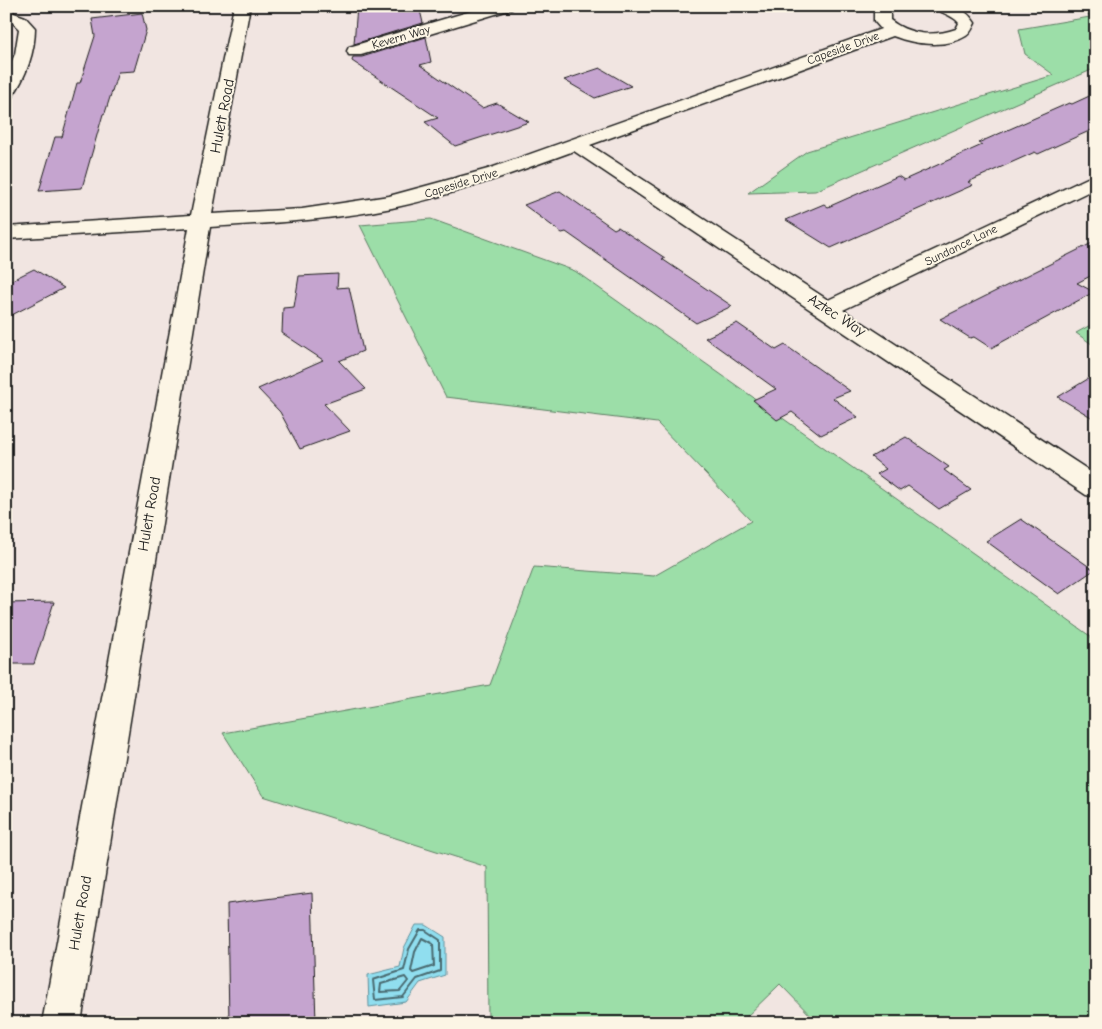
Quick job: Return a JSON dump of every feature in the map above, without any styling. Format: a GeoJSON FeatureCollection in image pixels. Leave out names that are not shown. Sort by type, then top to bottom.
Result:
{"type":"FeatureCollection","features":[{"type":"Feature","properties":{"kind":"street","name":"Hulett Road"},"geometry":{"type":"LineString","coordinates":[[61,1023],[201,222],[242,6]]}},
{"type":"Feature","properties":{"kind":"street","name":"Kevern Way"},"geometry":{"type":"LineString","coordinates":[[354,51],[467,11],[506,6]]}},
{"type":"Feature","properties":{"kind":"street","name":"Capeside Drive"},"geometry":{"type":"LineString","coordinates":[[891,6],[880,17],[886,26],[893,30],[913,36],[930,38],[947,37],[962,32],[967,23],[965,19],[953,10],[942,6]]}},
{"type":"Feature","properties":{"kind":"street"},"geometry":{"type":"LineString","coordinates":[[6,15],[19,20],[27,28],[27,39],[23,56],[6,93]]}},
{"type":"Feature","properties":{"kind":"street","name":"Capeside Drive"},"geometry":{"type":"LineString","coordinates":[[6,233],[326,213],[392,202],[495,173],[577,145],[893,30]]}},
{"type":"Feature","properties":{"kind":"street","name":"Aztec Way"},"geometry":{"type":"LineString","coordinates":[[577,145],[1096,488]]}},
{"type":"Feature","properties":{"kind":"street","name":"Sundance Lane"},"geometry":{"type":"LineString","coordinates":[[826,308],[1096,180]]}},
{"type":"Feature","properties":{"kind":"green space"},"geometry":{"type":"Polygon","coordinates":[[[1083,6],[1096,6],[1096,68],[815,191],[748,193],[807,151],[1054,75],[1025,54],[1019,29],[1090,17],[1083,6]]]}},
{"type":"Feature","properties":{"kind":"green space"},"geometry":{"type":"Polygon","coordinates":[[[431,219],[575,271],[1090,636],[1096,645],[1096,1023],[818,1023],[780,984],[740,1023],[488,1023],[487,867],[263,796],[223,733],[490,685],[534,567],[654,576],[751,521],[657,423],[446,397],[360,225],[431,219]]]}},
{"type":"Feature","properties":{"kind":"green space"},"geometry":{"type":"Polygon","coordinates":[[[1096,322],[1096,347],[1076,333],[1096,322]]]}},
{"type":"Feature","properties":{"kind":"water"},"geometry":{"type":"Polygon","coordinates":[[[416,925],[426,925],[445,937],[445,975],[420,983],[406,1002],[369,1007],[368,975],[400,967],[404,948],[416,925]]]}},
{"type":"Feature","properties":{"kind":"building"},"geometry":{"type":"Polygon","coordinates":[[[357,6],[419,6],[423,23],[354,44],[357,6]]]}},
{"type":"Feature","properties":{"kind":"building"},"geometry":{"type":"Polygon","coordinates":[[[142,13],[146,30],[134,71],[118,72],[105,113],[103,114],[82,188],[39,191],[55,137],[62,137],[77,83],[80,83],[95,36],[92,19],[142,13]]]}},
{"type":"Feature","properties":{"kind":"building"},"geometry":{"type":"Polygon","coordinates":[[[426,37],[431,62],[420,65],[482,108],[497,103],[529,122],[455,146],[425,122],[438,118],[352,61],[353,57],[362,57],[426,37]]]}},
{"type":"Feature","properties":{"kind":"building"},"geometry":{"type":"Polygon","coordinates":[[[600,68],[631,86],[595,98],[564,80],[600,68]]]}},
{"type":"Feature","properties":{"kind":"building"},"geometry":{"type":"Polygon","coordinates":[[[1096,93],[1096,128],[1038,154],[1035,152],[968,182],[973,185],[831,248],[786,220],[824,204],[828,207],[898,176],[904,180],[982,145],[978,143],[1096,93]]]}},
{"type":"Feature","properties":{"kind":"building"},"geometry":{"type":"Polygon","coordinates":[[[560,191],[614,229],[618,227],[665,258],[662,259],[732,306],[696,323],[566,232],[562,233],[524,205],[560,191]]]}},
{"type":"Feature","properties":{"kind":"building"},"geometry":{"type":"Polygon","coordinates":[[[1096,241],[1096,273],[1077,283],[1094,292],[991,348],[974,337],[970,338],[940,319],[1096,241]]]}},
{"type":"Feature","properties":{"kind":"building"},"geometry":{"type":"Polygon","coordinates":[[[34,269],[64,288],[6,318],[6,283],[34,269]]]}},
{"type":"Feature","properties":{"kind":"building"},"geometry":{"type":"Polygon","coordinates":[[[338,274],[337,288],[349,287],[363,351],[339,361],[366,389],[324,404],[350,431],[300,449],[280,412],[258,389],[323,360],[282,333],[283,308],[294,307],[299,276],[338,274]]]}},
{"type":"Feature","properties":{"kind":"building"},"geometry":{"type":"Polygon","coordinates":[[[737,323],[776,350],[785,345],[850,391],[833,398],[858,417],[821,435],[792,412],[777,420],[753,400],[776,389],[705,338],[737,323]]]}},
{"type":"Feature","properties":{"kind":"building"},"geometry":{"type":"Polygon","coordinates":[[[1096,374],[1096,420],[1058,397],[1096,374]]]}},
{"type":"Feature","properties":{"kind":"building"},"geometry":{"type":"Polygon","coordinates":[[[906,437],[949,467],[944,470],[971,490],[939,509],[908,486],[900,491],[877,474],[886,469],[871,457],[906,437]]]}},
{"type":"Feature","properties":{"kind":"building"},"geometry":{"type":"Polygon","coordinates":[[[1021,519],[1094,570],[1059,594],[986,541],[1021,519]]]}},
{"type":"Feature","properties":{"kind":"building"},"geometry":{"type":"Polygon","coordinates":[[[54,602],[34,664],[6,664],[6,603],[54,602]]]}},
{"type":"Feature","properties":{"kind":"building"},"geometry":{"type":"Polygon","coordinates":[[[312,893],[316,1023],[229,1023],[227,904],[312,893]]]}}]}
